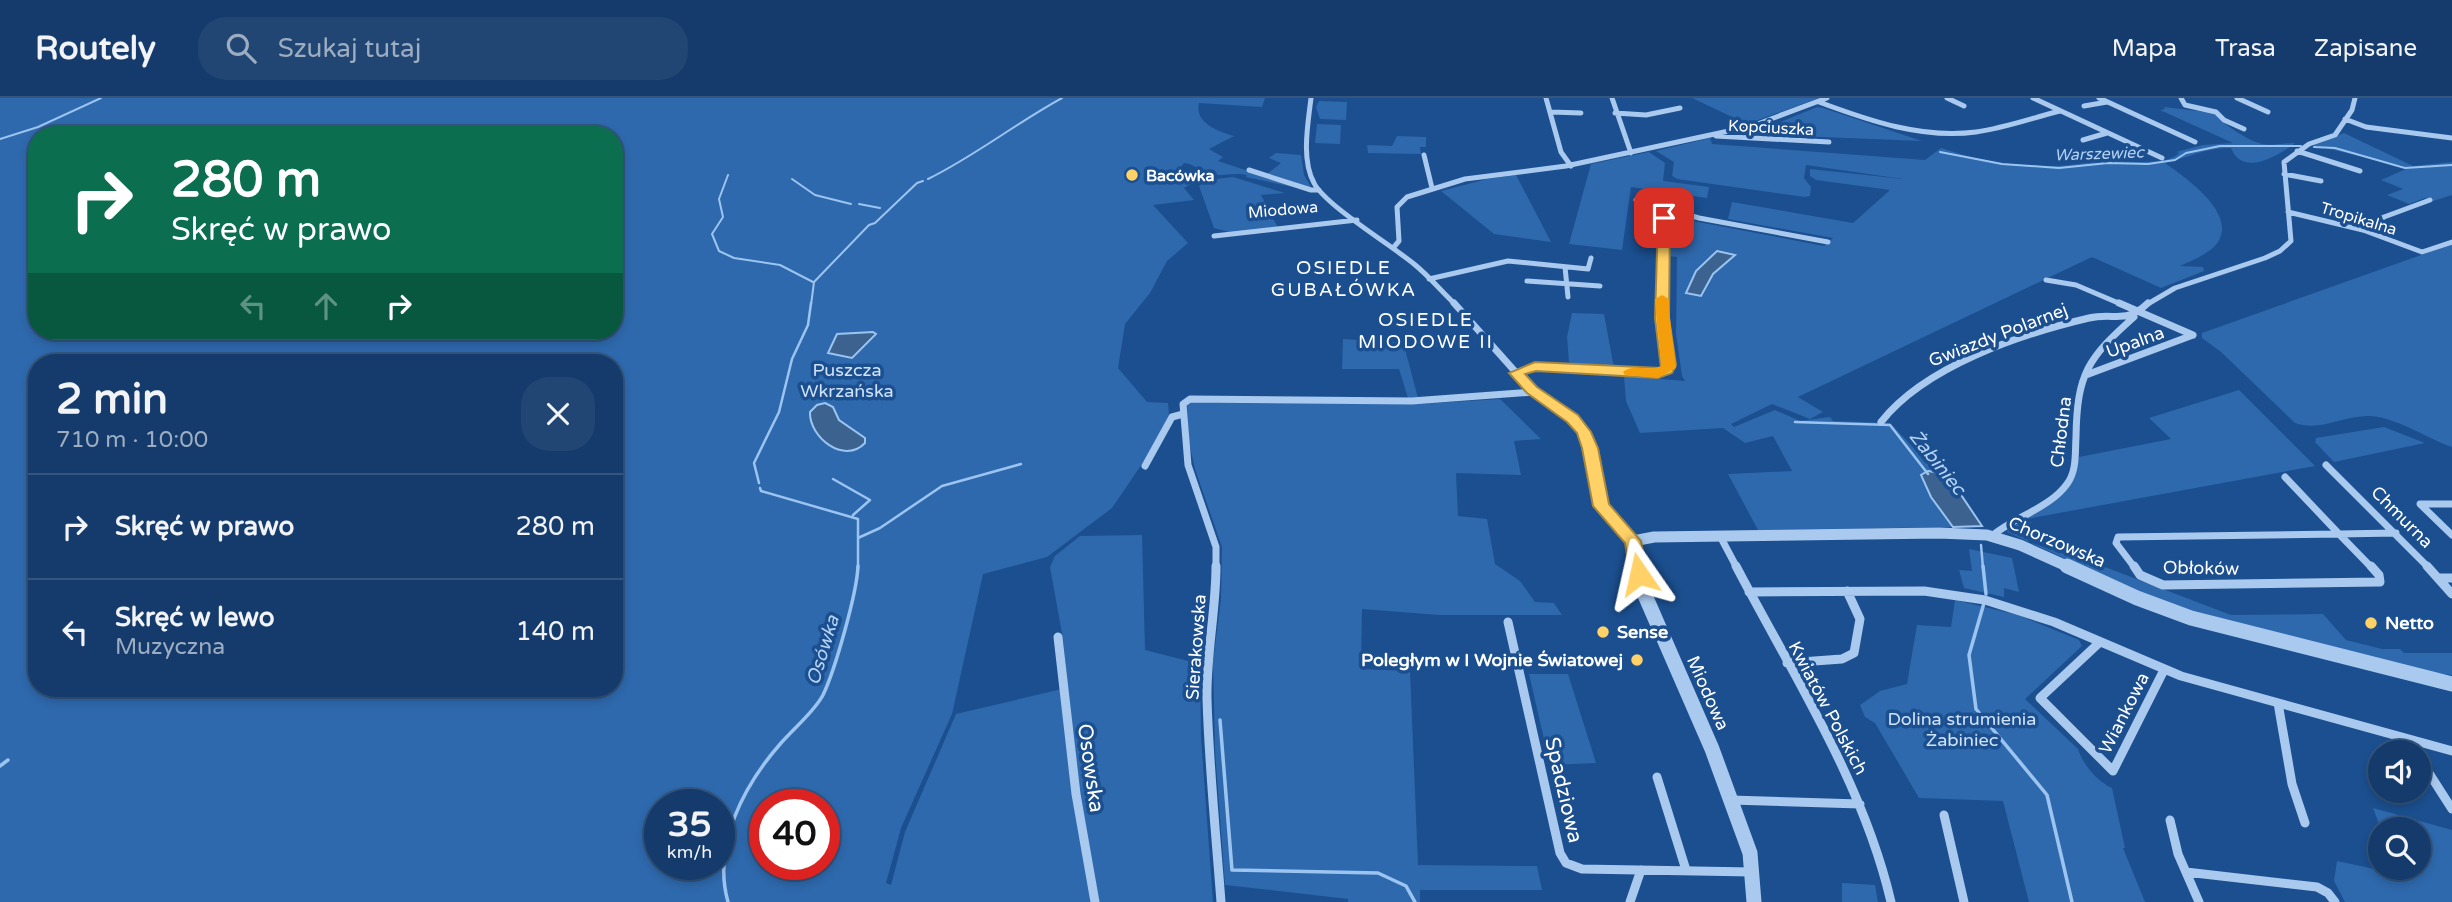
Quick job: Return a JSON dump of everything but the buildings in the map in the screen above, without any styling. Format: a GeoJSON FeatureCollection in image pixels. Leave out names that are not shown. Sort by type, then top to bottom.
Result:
{"type":"FeatureCollection","features":[{"type":"Feature","properties":{"kind":"street","name":"Miodowa"},"geometry":{"type":"LineString","coordinates":[[1311,98],[1307,141],[1310,175],[1319,190],[1393,248],[1469,318],[1534,392],[1571,417],[1589,442],[1601,506],[1633,541],[1646,600],[1699,718],[1750,853],[1754,902]]}},
{"type":"Feature","properties":{"kind":"street"},"geometry":{"type":"LineString","coordinates":[[1546,98],[1561,152],[1571,166]]}},
{"type":"Feature","properties":{"kind":"street"},"geometry":{"type":"LineString","coordinates":[[1612,98],[1631,153]]}},
{"type":"Feature","properties":{"kind":"street"},"geometry":{"type":"LineString","coordinates":[[1393,248],[1399,242],[1396,215],[1398,205],[1407,197],[1433,188],[1480,175],[1571,166],[1758,124],[1827,98]]}},
{"type":"Feature","properties":{"kind":"street"},"geometry":{"type":"LineString","coordinates":[[1947,98],[1964,106]]}},
{"type":"Feature","properties":{"kind":"street"},"geometry":{"type":"LineString","coordinates":[[2033,98],[2162,158]]}},
{"type":"Feature","properties":{"kind":"street"},"geometry":{"type":"LineString","coordinates":[[2099,98],[2195,142]]}},
{"type":"Feature","properties":{"kind":"street"},"geometry":{"type":"LineString","coordinates":[[2181,98],[2185,105],[2216,112],[2224,120],[2244,129]]}},
{"type":"Feature","properties":{"kind":"street"},"geometry":{"type":"LineString","coordinates":[[2237,98],[2268,112]]}},
{"type":"Feature","properties":{"kind":"street"},"geometry":{"type":"LineString","coordinates":[[2288,212],[2284,162],[2297,151],[2334,136],[2353,108],[2355,98]]}},
{"type":"Feature","properties":{"kind":"street"},"geometry":{"type":"LineString","coordinates":[[1818,102],[1891,127],[1939,134],[1990,130],[2060,111]]}},
{"type":"Feature","properties":{"kind":"street"},"geometry":{"type":"LineString","coordinates":[[2084,106],[2107,102]]}},
{"type":"Feature","properties":{"kind":"street"},"geometry":{"type":"LineString","coordinates":[[1615,113],[1646,115],[1681,108]]}},
{"type":"Feature","properties":{"kind":"street"},"geometry":{"type":"LineString","coordinates":[[1551,112],[1581,113]]}},
{"type":"Feature","properties":{"kind":"street"},"geometry":{"type":"LineString","coordinates":[[2345,119],[2361,126],[2452,138]]}},
{"type":"Feature","properties":{"kind":"street"},"geometry":{"type":"LineString","coordinates":[[2084,140],[2108,133]]}},
{"type":"Feature","properties":{"kind":"street","name":"Kopciuszka"},"geometry":{"type":"LineString","coordinates":[[1713,134],[1829,142]]}},
{"type":"Feature","properties":{"kind":"street"},"geometry":{"type":"LineString","coordinates":[[2297,151],[2360,171]]}},
{"type":"Feature","properties":{"kind":"street"},"geometry":{"type":"LineString","coordinates":[[1424,155],[1433,188]]}},
{"type":"Feature","properties":{"kind":"street"},"geometry":{"type":"LineString","coordinates":[[1249,170],[1306,189],[1319,190]]}},
{"type":"Feature","properties":{"kind":"street"},"geometry":{"type":"LineString","coordinates":[[2284,174],[2321,181]]}},
{"type":"Feature","properties":{"kind":"street"},"geometry":{"type":"LineString","coordinates":[[1636,200],[1669,211],[1828,242]]}},
{"type":"Feature","properties":{"kind":"street"},"geometry":{"type":"LineString","coordinates":[[2363,230],[2430,200]]}},
{"type":"Feature","properties":{"kind":"street"},"geometry":{"type":"LineString","coordinates":[[1516,373],[1535,366],[1658,373],[1667,370],[1669,365],[1662,305],[1664,218],[1669,211]]}},
{"type":"Feature","properties":{"kind":"street","name":"Tropikalna"},"geometry":{"type":"LineString","coordinates":[[2288,212],[2363,230],[2422,252],[2452,242]]}},
{"type":"Feature","properties":{"kind":"street","name":"Gwiazdy Polarnej"},"geometry":{"type":"LineString","coordinates":[[1881,422],[1887,411],[1919,384],[1973,359],[2038,333],[2082,320],[2103,316],[2124,318],[2140,312],[2161,295],[2280,251],[2291,241],[2288,212]]}},
{"type":"Feature","properties":{"kind":"street","name":"Miodowa"},"geometry":{"type":"LineString","coordinates":[[1214,236],[1357,220]]}},
{"type":"Feature","properties":{"kind":"street"},"geometry":{"type":"LineString","coordinates":[[1425,277],[1508,261],[1588,270],[1591,258]]}},
{"type":"Feature","properties":{"kind":"street"},"geometry":{"type":"LineString","coordinates":[[1565,267],[1567,297]]}},
{"type":"Feature","properties":{"kind":"street"},"geometry":{"type":"LineString","coordinates":[[2046,280],[2076,285],[2140,312]]}},
{"type":"Feature","properties":{"kind":"street"},"geometry":{"type":"LineString","coordinates":[[1527,281],[1600,286]]}},
{"type":"Feature","properties":{"kind":"street","name":"Upalna"},"geometry":{"type":"LineString","coordinates":[[2086,375],[2193,335],[2140,312]]}},
{"type":"Feature","properties":{"kind":"street","name":"Chłodna"},"geometry":{"type":"LineString","coordinates":[[1992,536],[2000,528],[2058,494],[2069,482],[2075,463],[2076,414],[2087,365],[2102,345],[2140,312]]}},
{"type":"Feature","properties":{"kind":"street","name":"Sierakowska"},"geometry":{"type":"LineString","coordinates":[[1221,902],[1207,698],[1208,663],[1216,600],[1216,547],[1188,465],[1183,404],[1186,401],[1412,401],[1534,392]]}},
{"type":"Feature","properties":{"kind":"street"},"geometry":{"type":"LineString","coordinates":[[1145,466],[1172,417],[1183,414]]}},
{"type":"Feature","properties":{"kind":"street","name":"Chmurna"},"geometry":{"type":"LineString","coordinates":[[2326,465],[2396,533],[2452,594]]}},
{"type":"Feature","properties":{"kind":"street","name":"Obłoków"},"geometry":{"type":"LineString","coordinates":[[2285,477],[2338,533],[2379,575],[2380,582],[2162,585],[2140,575],[2118,547],[2116,540],[2122,536],[2338,533],[2396,533]]}},
{"type":"Feature","properties":{"kind":"street"},"geometry":{"type":"LineString","coordinates":[[2452,504],[2420,504],[2452,535]]}},
{"type":"Feature","properties":{"kind":"street","name":"Chorzowska"},"geometry":{"type":"LineString","coordinates":[[1633,541],[1654,537],[1720,536],[1939,533],[1992,536],[2020,545],[2177,613],[2452,684]]}},
{"type":"Feature","properties":{"kind":"street","name":"Kwiatów Polskich"},"geometry":{"type":"LineString","coordinates":[[1720,536],[1860,804],[1882,864],[1891,902]]}},
{"type":"Feature","properties":{"kind":"street"},"geometry":{"type":"LineString","coordinates":[[2438,578],[2452,578]]}},
{"type":"Feature","properties":{"kind":"street"},"geometry":{"type":"LineString","coordinates":[[1749,592],[1924,590],[1968,596],[2028,612],[2164,670],[2452,751]]}},
{"type":"Feature","properties":{"kind":"street"},"geometry":{"type":"LineString","coordinates":[[1787,663],[1842,659],[1854,653],[1860,619],[1847,591]]}},
{"type":"Feature","properties":{"kind":"street","name":"Spadziowa"},"geometry":{"type":"LineString","coordinates":[[1508,622],[1562,859],[1582,869],[1753,872]]}},
{"type":"Feature","properties":{"kind":"street","name":"Osowska"},"geometry":{"type":"LineString","coordinates":[[1058,637],[1076,794],[1095,902]]}},
{"type":"Feature","properties":{"kind":"street","name":"Wiankowa"},"geometry":{"type":"LineString","coordinates":[[2100,642],[2040,698],[2111,775],[2164,670]]}},
{"type":"Feature","properties":{"kind":"street"},"geometry":{"type":"LineString","coordinates":[[2278,703],[2292,784],[2305,823]]}},
{"type":"Feature","properties":{"kind":"street"},"geometry":{"type":"LineString","coordinates":[[2431,772],[2448,793],[2452,809]]}},
{"type":"Feature","properties":{"kind":"street"},"geometry":{"type":"LineString","coordinates":[[1657,778],[1686,870]]}},
{"type":"Feature","properties":{"kind":"street"},"geometry":{"type":"LineString","coordinates":[[1730,800],[1860,804]]}},
{"type":"Feature","properties":{"kind":"street"},"geometry":{"type":"LineString","coordinates":[[1944,815],[1964,902]]}},
{"type":"Feature","properties":{"kind":"street"},"geometry":{"type":"LineString","coordinates":[[2170,820],[2172,836],[2199,902]]}},
{"type":"Feature","properties":{"kind":"street"},"geometry":{"type":"LineString","coordinates":[[1630,902],[1641,870]]}},
{"type":"Feature","properties":{"kind":"street"},"geometry":{"type":"LineString","coordinates":[[2186,872],[2323,890],[2335,902]]}},
{"type":"Feature","properties":{"kind":"green space","name":"Puszcza Wkrzańska"},"geometry":{"type":"Polygon","coordinates":[[[0,98],[1265,98],[1262,107],[1199,103],[1200,116],[1209,126],[1234,136],[1209,149],[1223,157],[1218,161],[1302,189],[1246,177],[1247,175],[1243,174],[1211,174],[1184,163],[1175,175],[1205,176],[1184,188],[1194,200],[1153,205],[1188,243],[1167,261],[1150,293],[1125,324],[1118,368],[1147,402],[1168,403],[1169,415],[1144,461],[1112,508],[1047,557],[983,574],[952,714],[901,828],[886,883],[891,885],[905,832],[956,714],[1062,689],[1091,902],[0,902],[0,98]]]}},
{"type":"Feature","properties":{"kind":"green space"},"geometry":{"type":"Polygon","coordinates":[[[1692,98],[1819,98],[1747,124],[1692,98]]]}},
{"type":"Feature","properties":{"kind":"green space"},"geometry":{"type":"Polygon","coordinates":[[[1319,101],[1347,102],[1346,120],[1320,119],[1316,107],[1319,101]]]}},
{"type":"Feature","properties":{"kind":"green space"},"geometry":{"type":"Polygon","coordinates":[[[1817,107],[1922,141],[1749,134],[1745,131],[1778,123],[1817,107]]]}},
{"type":"Feature","properties":{"kind":"green space"},"geometry":{"type":"Polygon","coordinates":[[[2164,107],[2215,113],[2236,132],[2262,144],[2295,143],[2271,158],[2252,163],[2237,157],[2231,148],[2222,148],[2165,163],[2208,199],[2222,223],[2221,235],[2214,247],[2180,266],[2203,267],[2204,271],[2161,288],[2092,257],[1798,397],[1823,412],[1810,419],[1772,404],[1731,424],[1734,427],[1775,410],[1800,421],[1830,417],[1833,421],[1890,423],[1926,461],[1940,463],[1947,474],[1928,471],[1921,475],[1931,497],[1953,527],[1758,530],[1728,474],[1792,471],[1773,436],[1745,443],[1723,428],[1640,433],[1626,401],[1624,376],[1685,381],[1676,334],[1677,257],[1669,256],[1670,219],[1677,218],[1824,246],[1833,238],[1728,219],[1732,202],[1853,223],[1890,190],[1816,180],[1810,176],[1810,169],[1903,179],[1806,165],[1804,178],[1811,187],[1810,196],[1805,197],[1677,179],[1672,176],[1674,162],[1656,151],[1710,138],[1712,144],[1925,160],[1941,148],[1995,162],[2052,166],[2104,161],[2166,160],[2179,153],[2176,152],[2203,145],[2233,143],[2160,110],[2165,109],[2164,107]]]}},
{"type":"Feature","properties":{"kind":"green space"},"geometry":{"type":"Polygon","coordinates":[[[1317,124],[1341,125],[1340,144],[1315,143],[1317,124]]]}},
{"type":"Feature","properties":{"kind":"green space"},"geometry":{"type":"Polygon","coordinates":[[[2344,133],[2413,166],[2452,162],[2452,195],[2433,201],[2425,198],[2409,204],[2387,195],[2403,189],[2381,180],[2406,169],[2403,166],[2312,145],[2344,133]]]}},
{"type":"Feature","properties":{"kind":"green space"},"geometry":{"type":"Polygon","coordinates":[[[1397,136],[1426,137],[1426,147],[1420,147],[1421,154],[1368,153],[1367,145],[1392,146],[1397,136]]]}},
{"type":"Feature","properties":{"kind":"green space"},"geometry":{"type":"Polygon","coordinates":[[[1649,152],[1665,163],[1663,181],[1709,187],[1707,198],[1631,187],[1622,250],[1569,244],[1591,164],[1649,152]]]}},
{"type":"Feature","properties":{"kind":"green space"},"geometry":{"type":"Polygon","coordinates":[[[1276,153],[1301,155],[1304,175],[1311,187],[1267,174],[1281,163],[1269,158],[1276,153]]]}},
{"type":"Feature","properties":{"kind":"green space"},"geometry":{"type":"Polygon","coordinates":[[[1516,175],[1551,242],[1494,234],[1441,191],[1487,179],[1516,175]]]}},
{"type":"Feature","properties":{"kind":"green space"},"geometry":{"type":"Polygon","coordinates":[[[1233,177],[1285,193],[1261,195],[1278,228],[1229,232],[1214,228],[1199,186],[1208,180],[1233,177]]]}},
{"type":"Feature","properties":{"kind":"green space"},"geometry":{"type":"Polygon","coordinates":[[[2452,244],[2452,447],[2401,424],[2370,416],[2314,426],[2295,423],[2221,352],[2202,338],[2202,333],[2452,244]]]}},
{"type":"Feature","properties":{"kind":"green space"},"geometry":{"type":"Polygon","coordinates":[[[1572,313],[1604,314],[1614,368],[1569,362],[1567,337],[1572,313]]]}},
{"type":"Feature","properties":{"kind":"green space"},"geometry":{"type":"Polygon","coordinates":[[[1343,339],[1445,346],[1405,349],[1418,398],[1408,398],[1399,369],[1342,369],[1343,339]]]}},
{"type":"Feature","properties":{"kind":"green space"},"geometry":{"type":"Polygon","coordinates":[[[2239,390],[2315,466],[2021,520],[2051,502],[2066,489],[2072,480],[2079,457],[2171,439],[2149,418],[2239,390]]]}},
{"type":"Feature","properties":{"kind":"green space"},"geometry":{"type":"Polygon","coordinates":[[[1500,399],[1541,439],[1514,441],[1521,475],[1456,473],[1458,516],[1487,519],[1495,564],[1520,581],[1535,602],[1554,603],[1562,615],[1439,615],[1362,609],[1361,669],[1410,671],[1418,865],[1537,866],[1542,890],[1420,890],[1420,902],[1348,902],[1348,899],[1225,885],[1215,750],[1213,662],[1221,599],[1222,547],[1195,469],[1189,442],[1187,404],[1191,401],[1420,404],[1500,399]]]}},
{"type":"Feature","properties":{"kind":"green space"},"geometry":{"type":"Polygon","coordinates":[[[2384,427],[2425,443],[2334,462],[2315,442],[2316,438],[2384,427]]]}},
{"type":"Feature","properties":{"kind":"green space"},"geometry":{"type":"Polygon","coordinates":[[[2032,522],[2022,529],[2029,542],[2105,567],[2231,615],[2323,614],[2346,640],[2382,649],[2400,649],[2404,653],[2452,653],[2452,675],[2402,668],[2246,630],[2154,599],[2007,532],[2010,526],[2032,522]]]}},
{"type":"Feature","properties":{"kind":"green space"},"geometry":{"type":"Polygon","coordinates":[[[1142,535],[1145,650],[1200,664],[1201,737],[1213,902],[1097,902],[1079,794],[1063,639],[1050,567],[1055,556],[1080,536],[1142,535]]]}},
{"type":"Feature","properties":{"kind":"green space"},"geometry":{"type":"Polygon","coordinates":[[[1969,549],[2012,558],[2019,592],[2004,588],[2004,597],[1964,588],[1959,570],[1972,571],[1969,549]]]}},
{"type":"Feature","properties":{"kind":"green space","name":"Dolina strumienia Żabiniec"},"geometry":{"type":"Polygon","coordinates":[[[1955,600],[2018,615],[2079,640],[2082,646],[2025,699],[2078,749],[2083,761],[2096,777],[2112,788],[2123,848],[2145,902],[2029,902],[2003,801],[1919,798],[1875,723],[1865,717],[1860,705],[1880,691],[1907,684],[1917,625],[1951,627],[1955,600]]]}},
{"type":"Feature","properties":{"kind":"green space"},"geometry":{"type":"Polygon","coordinates":[[[1529,674],[1568,674],[1596,763],[1550,765],[1529,674]]]}},
{"type":"Feature","properties":{"kind":"green space"},"geometry":{"type":"Polygon","coordinates":[[[2373,808],[2405,817],[2376,817],[2373,808]]]}},
{"type":"Feature","properties":{"kind":"green space"},"geometry":{"type":"Polygon","coordinates":[[[2431,824],[2452,830],[2452,902],[2345,902],[2334,881],[2337,861],[2368,868],[2368,880],[2431,880],[2431,824]]]}},
{"type":"Feature","properties":{"kind":"green space"},"geometry":{"type":"Polygon","coordinates":[[[1842,883],[1875,885],[1878,902],[1842,902],[1842,883]]]}},
{"type":"Feature","properties":{"kind":"shaded area"},"geometry":{"type":"Polygon","coordinates":[[[1717,251],[1735,255],[1713,274],[1701,296],[1686,293],[1696,271],[1717,251]]]}},
{"type":"Feature","properties":{"kind":"shaded area"},"geometry":{"type":"Polygon","coordinates":[[[837,334],[876,334],[852,358],[828,353],[837,334]]]}},
{"type":"Feature","properties":{"kind":"shaded area"},"geometry":{"type":"Polygon","coordinates":[[[825,403],[833,407],[839,420],[865,438],[865,443],[857,449],[847,451],[821,439],[811,421],[810,412],[817,405],[825,403]]]}},
{"type":"Feature","properties":{"kind":"shaded area"},"geometry":{"type":"Polygon","coordinates":[[[1928,471],[1947,474],[1982,526],[1953,527],[1931,497],[1921,475],[1928,471]]]}},
{"type":"Feature","properties":{"kind":"waterway"},"geometry":{"type":"LineString","coordinates":[[40,126],[101,98]]}},
{"type":"Feature","properties":{"kind":"waterway","name":"Osówka"},"geometry":{"type":"LineString","coordinates":[[928,179],[1062,98]]}},
{"type":"Feature","properties":{"kind":"waterway"},"geometry":{"type":"LineString","coordinates":[[0,139],[28,130]]}},
{"type":"Feature","properties":{"kind":"waterway","name":"Warszewiec"},"geometry":{"type":"LineString","coordinates":[[1940,152],[2002,164],[2059,168],[2108,163],[2148,164],[2175,160],[2186,153],[2220,146],[2301,146]]}},
{"type":"Feature","properties":{"kind":"waterway","name":"Warszewiec"},"geometry":{"type":"LineString","coordinates":[[2314,147],[2335,148],[2405,168],[2452,165]]}},
{"type":"Feature","properties":{"kind":"waterway"},"geometry":{"type":"LineString","coordinates":[[728,175],[719,199],[723,217],[712,234],[719,251],[734,258],[780,265],[813,282]]}},
{"type":"Feature","properties":{"kind":"waterway"},"geometry":{"type":"LineString","coordinates":[[792,179],[815,195],[851,204]]}},
{"type":"Feature","properties":{"kind":"waterway","name":"Osówka"},"geometry":{"type":"LineString","coordinates":[[811,305],[814,282],[869,225],[875,223],[917,183],[923,181]]}},
{"type":"Feature","properties":{"kind":"waterway"},"geometry":{"type":"LineString","coordinates":[[859,204],[880,208]]}},
{"type":"Feature","properties":{"kind":"waterway","name":"Osówka"},"geometry":{"type":"LineString","coordinates":[[759,483],[754,463],[779,412],[792,359],[808,325],[811,303]]}},
{"type":"Feature","properties":{"kind":"waterway","name":"Żabiniec"},"geometry":{"type":"LineString","coordinates":[[1795,422],[1890,425],[1928,474]]}},
{"type":"Feature","properties":{"kind":"waterway"},"geometry":{"type":"LineString","coordinates":[[858,538],[880,528],[942,486],[1021,464]]}},
{"type":"Feature","properties":{"kind":"waterway"},"geometry":{"type":"LineString","coordinates":[[833,479],[870,500],[853,515]]}},
{"type":"Feature","properties":{"kind":"waterway","name":"Osówka"},"geometry":{"type":"LineString","coordinates":[[760,488],[761,491],[858,519],[858,538]]}},
{"type":"Feature","properties":{"kind":"waterway","name":"Osówka"},"geometry":{"type":"LineString","coordinates":[[858,538],[858,566]]}},
{"type":"Feature","properties":{"kind":"waterway","name":"Żabiniec"},"geometry":{"type":"LineString","coordinates":[[1981,545],[1983,568]]}},
{"type":"Feature","properties":{"kind":"waterway","name":"Osówka"},"geometry":{"type":"LineString","coordinates":[[728,902],[724,859],[735,817],[767,760],[823,695],[845,631],[858,566]]}},
{"type":"Feature","properties":{"kind":"waterway","name":"Żabiniec"},"geometry":{"type":"LineString","coordinates":[[1983,566],[1986,594]]}},
{"type":"Feature","properties":{"kind":"waterway","name":"Żabiniec"},"geometry":{"type":"LineString","coordinates":[[1984,603],[1969,655],[1976,709],[2047,795],[2072,902]]}},
{"type":"Feature","properties":{"kind":"waterway"},"geometry":{"type":"LineString","coordinates":[[1220,720],[1232,870],[1378,873],[1406,886],[1415,902]]}},
{"type":"Feature","properties":{"kind":"waterway"},"geometry":{"type":"LineString","coordinates":[[0,766],[8,760]]}},
{"type":"Feature","properties":{"kind":"slow traffic"},"geometry":{"type":"LineString","coordinates":[[1630,372],[1664,373],[1669,368],[1663,330],[1662,299]]}},
{"type":"Feature","properties":{"kind":"place","name":"Bacówka"},"geometry":{"type":"Point","coordinates":[1132,175]}},
{"type":"Feature","properties":{"kind":"place","name":"Netto"},"geometry":{"type":"Point","coordinates":[2371,623]}},
{"type":"Feature","properties":{"kind":"place","name":"Sense"},"geometry":{"type":"Point","coordinates":[1603,632]}},
{"type":"Feature","properties":{"kind":"place","name":"Poległym w I Wojnie Światowej"},"geometry":{"type":"Point","coordinates":[1637,660]}},
{"type":"Feature","properties":{"kind":"district","name":"OSIEDLE GUBAŁÓWKA"},"geometry":{"type":"Point","coordinates":[1344,278]}},
{"type":"Feature","properties":{"kind":"district","name":"OSIEDLE MIODOWE II"},"geometry":{"type":"Point","coordinates":[1426,330]}},
{"type":"Feature","properties":{"kind":"route"},"geometry":{"type":"LineString","coordinates":[[1639,574],[1633,541],[1601,506],[1590,448],[1584,432],[1573,418],[1532,390],[1516,373],[1535,366],[1658,373],[1664,373],[1669,368],[1662,318],[1664,218]]}}]}
